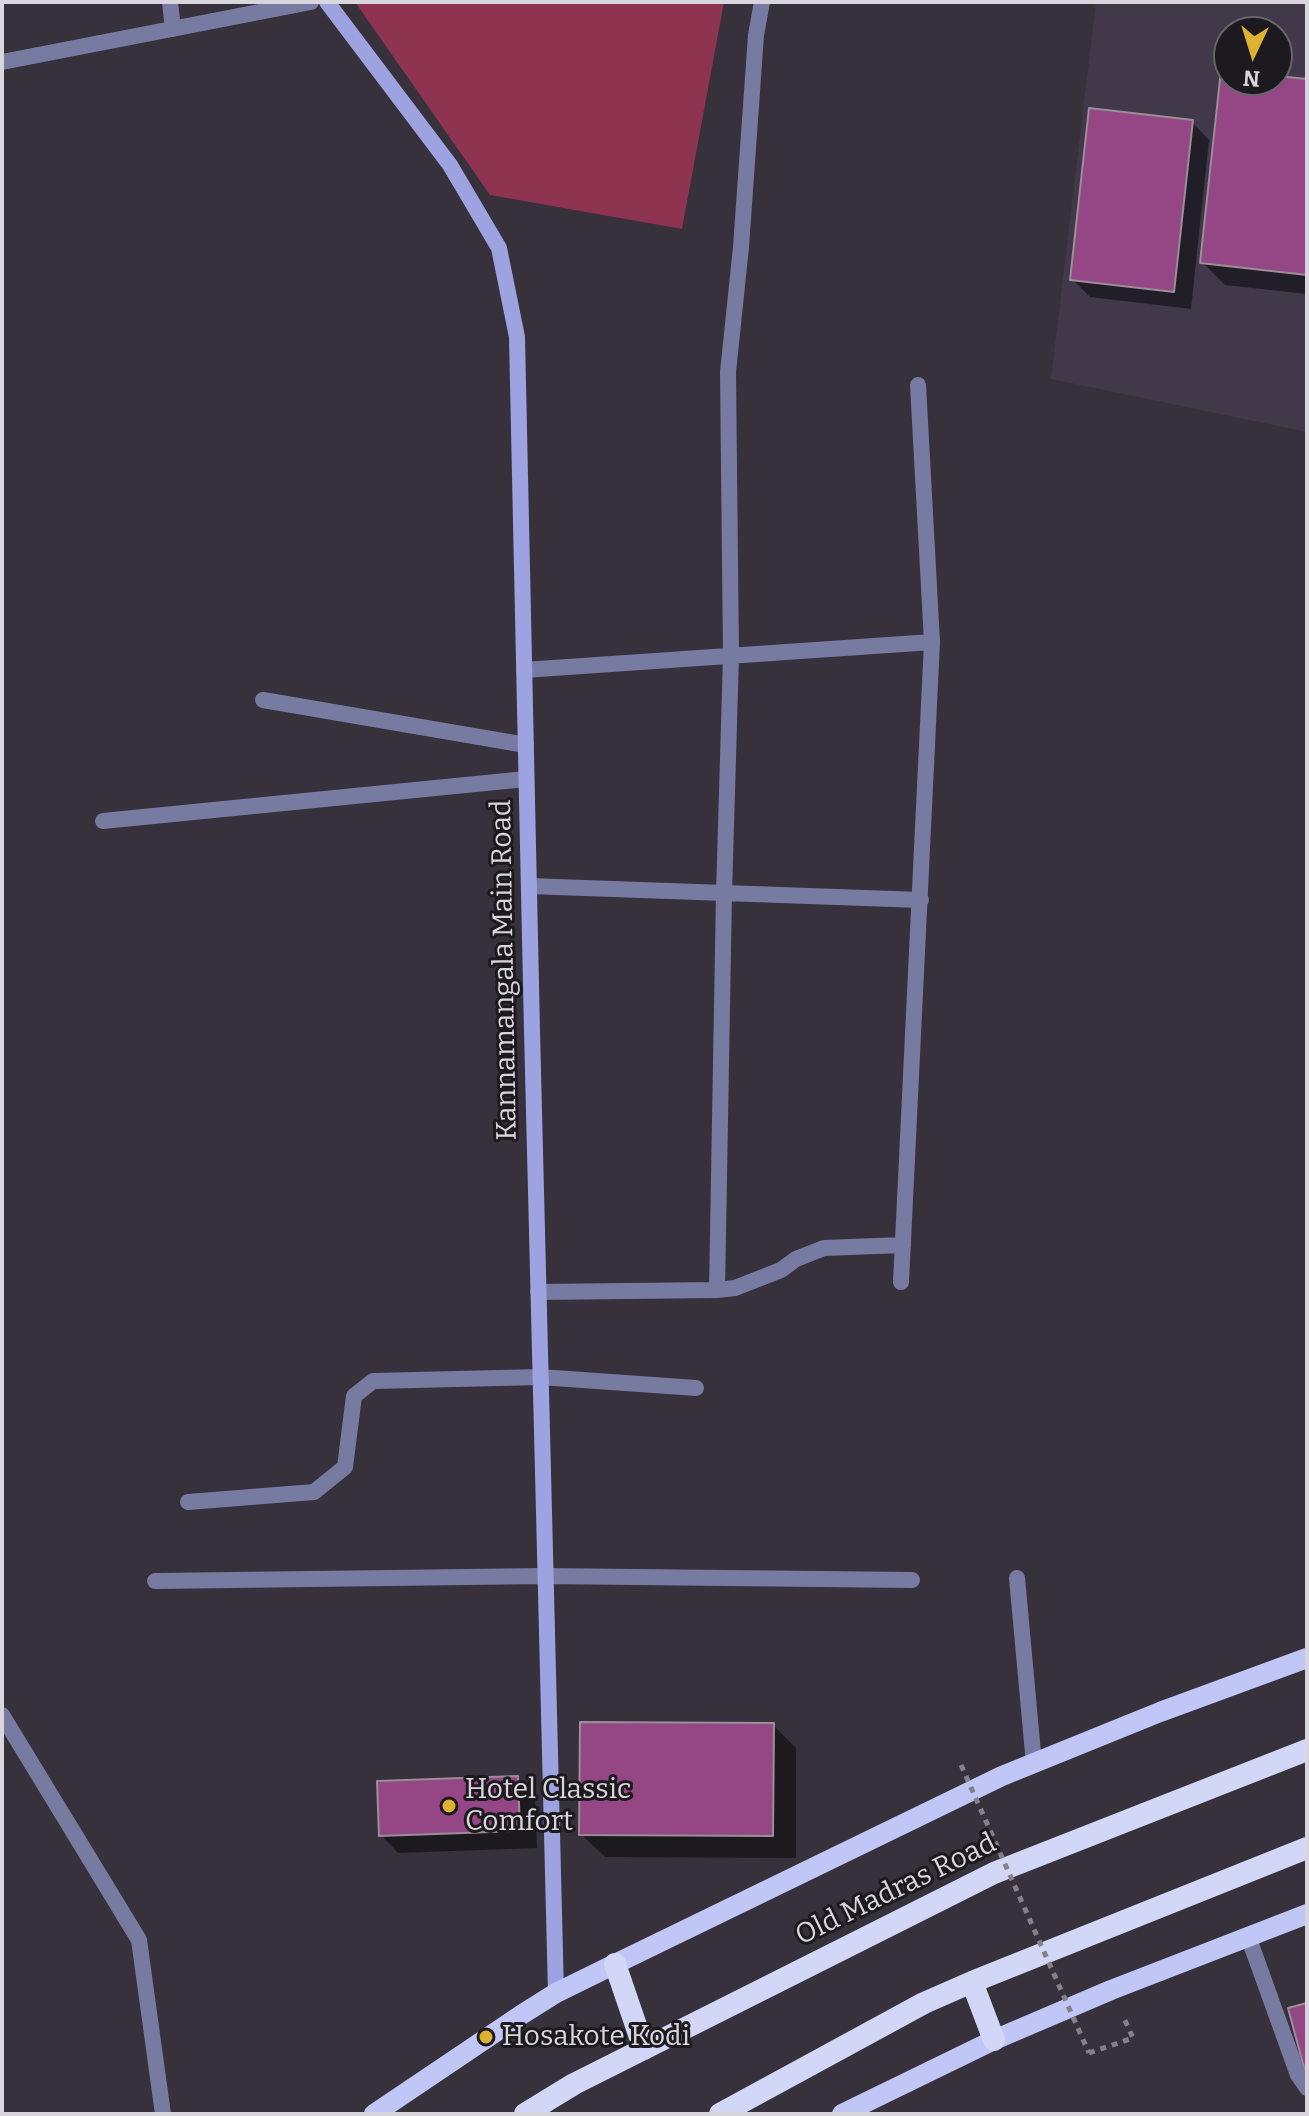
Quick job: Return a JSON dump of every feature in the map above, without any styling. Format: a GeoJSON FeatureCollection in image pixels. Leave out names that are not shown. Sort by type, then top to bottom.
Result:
{"type":"FeatureCollection","features":[{"type":"Feature","properties":{"kind":"highway","name":"Old Madras Road"},"geometry":{"type":"LineString","coordinates":[[525,2114],[574,2084],[994,1873],[1307,1750]]}},
{"type":"Feature","properties":{"kind":"highway"},"geometry":{"type":"LineString","coordinates":[[720,2114],[924,2003],[1307,1848]]}},
{"type":"Feature","properties":{"kind":"highway"},"geometry":{"type":"LineString","coordinates":[[615,1964],[644,2049]]}},
{"type":"Feature","properties":{"kind":"highway"},"geometry":{"type":"LineString","coordinates":[[972,1982],[994,2040]]}},
{"type":"Feature","properties":{"kind":"main road","name":"Kannamangala Main Road"},"geometry":{"type":"LineString","coordinates":[[327,2],[450,165],[499,248],[517,337],[556,1993]]}},
{"type":"Feature","properties":{"kind":"main road"},"geometry":{"type":"LineString","coordinates":[[374,2114],[556,1993],[615,1964],[1002,1776],[1160,1712],[1307,1658]]}},
{"type":"Feature","properties":{"kind":"main road"},"geometry":{"type":"LineString","coordinates":[[842,2114],[994,2040],[1307,1914]]}},
{"type":"Feature","properties":{"kind":"street"},"geometry":{"type":"LineString","coordinates":[[170,2],[173,29]]}},
{"type":"Feature","properties":{"kind":"street"},"geometry":{"type":"LineString","coordinates":[[2,62],[311,2]]}},
{"type":"Feature","properties":{"kind":"street"},"geometry":{"type":"LineString","coordinates":[[717,1290],[731,656],[728,372],[741,247],[756,35],[762,2]]}},
{"type":"Feature","properties":{"kind":"street"},"geometry":{"type":"LineString","coordinates":[[901,1282],[932,642],[918,385]]}},
{"type":"Feature","properties":{"kind":"street"},"geometry":{"type":"LineString","coordinates":[[524,670],[932,642]]}},
{"type":"Feature","properties":{"kind":"street"},"geometry":{"type":"LineString","coordinates":[[263,700],[526,745]]}},
{"type":"Feature","properties":{"kind":"street"},"geometry":{"type":"LineString","coordinates":[[103,821],[526,779]]}},
{"type":"Feature","properties":{"kind":"street"},"geometry":{"type":"LineString","coordinates":[[529,886],[921,900]]}},
{"type":"Feature","properties":{"kind":"street"},"geometry":{"type":"LineString","coordinates":[[538,1292],[735,1288],[781,1270],[796,1259],[824,1248],[903,1245]]}},
{"type":"Feature","properties":{"kind":"street"},"geometry":{"type":"LineString","coordinates":[[188,1502],[314,1492],[345,1467],[354,1396],[373,1381],[540,1377],[696,1388]]}},
{"type":"Feature","properties":{"kind":"street"},"geometry":{"type":"LineString","coordinates":[[155,1581],[544,1576],[912,1580]]}},
{"type":"Feature","properties":{"kind":"street"},"geometry":{"type":"LineString","coordinates":[[1017,1578],[1034,1764]]}},
{"type":"Feature","properties":{"kind":"street"},"geometry":{"type":"LineString","coordinates":[[2,1715],[139,1940],[163,2114]]}},
{"type":"Feature","properties":{"kind":"street"},"geometry":{"type":"LineString","coordinates":[[1248,1936],[1298,2075],[1307,2088]]}},
{"type":"Feature","properties":{"kind":"path"},"geometry":{"type":"LineString","coordinates":[[961,1765],[1089,2053],[1133,2038]]}},
{"type":"Feature","properties":{"kind":"shaded area"},"geometry":{"type":"Polygon","coordinates":[[[355,2],[724,2],[682,229],[490,195],[355,2]]]}},
{"type":"Feature","properties":{"kind":"shaded area"},"geometry":{"type":"Polygon","coordinates":[[[1096,2],[1307,2],[1307,432],[1051,379],[1096,2]]]}},
{"type":"Feature","properties":{"kind":"building"},"geometry":{"type":"Polygon","coordinates":[[[1293,78],[1307,79],[1307,275],[1200,263],[1218,96],[1293,96],[1293,78]]]}},
{"type":"Feature","properties":{"kind":"building"},"geometry":{"type":"Polygon","coordinates":[[[1089,108],[1193,120],[1174,292],[1070,280],[1089,108]]]}},
{"type":"Feature","properties":{"kind":"building"},"geometry":{"type":"Polygon","coordinates":[[[580,1722],[774,1723],[773,1836],[579,1835],[580,1722]]]}},
{"type":"Feature","properties":{"kind":"building","name":"Hotel Classic Comfort"},"geometry":{"type":"Polygon","coordinates":[[[518,1776],[520,1831],[379,1836],[377,1781],[518,1776]]]}},
{"type":"Feature","properties":{"kind":"building"},"geometry":{"type":"Polygon","coordinates":[[[1307,2003],[1307,2079],[1288,2008],[1307,2003]]]}},
{"type":"Feature","properties":{"kind":"place","name":"Hotel Classic Comfort"},"geometry":{"type":"Point","coordinates":[449,1806]}},
{"type":"Feature","properties":{"kind":"place","name":"Hosakote Kodi"},"geometry":{"type":"Point","coordinates":[486,2037]}}]}
